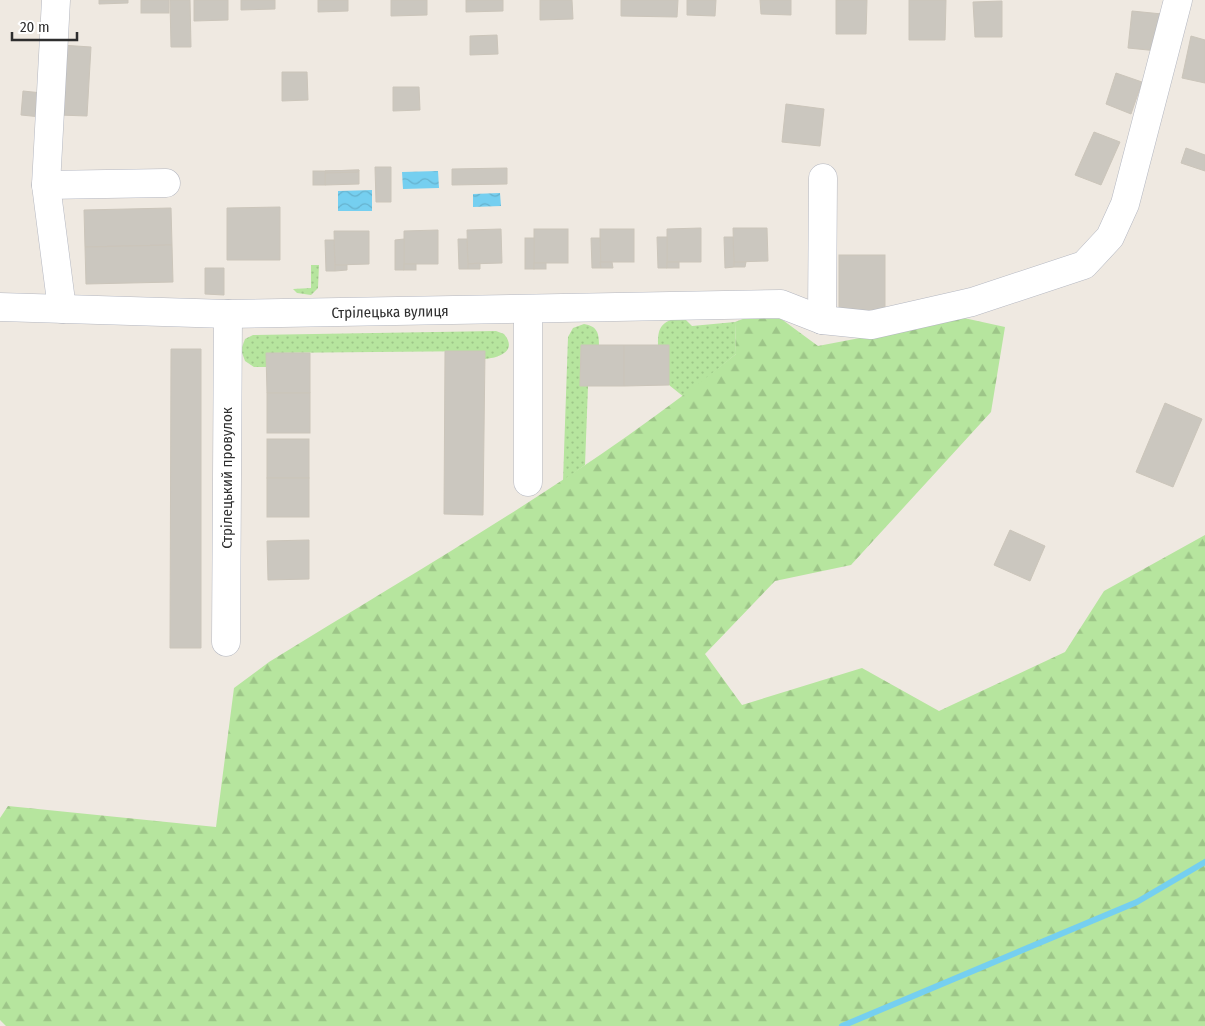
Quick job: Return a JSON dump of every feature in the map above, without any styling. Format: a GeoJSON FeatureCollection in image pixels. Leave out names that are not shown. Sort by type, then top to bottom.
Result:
{"type":"FeatureCollection","features":[{"type":"Feature","properties":{"kind":"street"},"geometry":{"type":"LineString","coordinates":[[56,0],[46,185],[62,309]]}},
{"type":"Feature","properties":{"kind":"street"},"geometry":{"type":"LineString","coordinates":[[823,178],[822,320],[871,325],[972,302],[1084,265],[1110,237],[1126,204],[1178,0]]}},
{"type":"Feature","properties":{"kind":"street"},"geometry":{"type":"LineString","coordinates":[[46,185],[166,183]]}},
{"type":"Feature","properties":{"kind":"street","name":"Стрілецька вулиця"},"geometry":{"type":"LineString","coordinates":[[0,307],[228,314],[781,304],[822,320]]}},
{"type":"Feature","properties":{"kind":"street"},"geometry":{"type":"LineString","coordinates":[[528,310],[528,482]]}},
{"type":"Feature","properties":{"kind":"street","name":"Стрілецький провулок"},"geometry":{"type":"LineString","coordinates":[[226,642],[228,314]]}},
{"type":"Feature","properties":{"kind":"green space"},"geometry":{"type":"Polygon","coordinates":[[[311,265],[319,265],[318,288],[311,295],[297,293],[293,289],[311,288],[311,265]]]}},
{"type":"Feature","properties":{"kind":"green space"},"geometry":{"type":"Polygon","coordinates":[[[781,304],[780,318],[818,346],[964,318],[1005,327],[991,412],[851,565],[775,581],[705,654],[742,705],[862,668],[939,711],[1065,652],[1104,591],[1205,535],[1205,1026],[6,1026],[0,1020],[0,818],[8,806],[216,827],[234,688],[269,662],[508,516],[624,438],[736,354],[735,322],[781,304]]]}},
{"type":"Feature","properties":{"kind":"green space"},"geometry":{"type":"Polygon","coordinates":[[[673,319],[685,319],[692,326],[735,322],[736,354],[684,397],[669,385],[669,345],[658,345],[660,329],[665,323],[673,319]]]}},
{"type":"Feature","properties":{"kind":"green space"},"geometry":{"type":"Polygon","coordinates":[[[584,324],[594,328],[599,345],[581,345],[580,386],[588,386],[585,465],[563,481],[568,337],[573,328],[584,324]]]}},
{"type":"Feature","properties":{"kind":"green space"},"geometry":{"type":"Polygon","coordinates":[[[496,331],[504,334],[508,340],[508,349],[501,355],[485,359],[484,351],[267,353],[266,367],[254,367],[245,361],[241,350],[245,339],[253,335],[496,331]]]}},
{"type":"Feature","properties":{"kind":"water"},"geometry":{"type":"Polygon","coordinates":[[[438,171],[439,188],[403,189],[402,172],[438,171]]]}},
{"type":"Feature","properties":{"kind":"water"},"geometry":{"type":"Polygon","coordinates":[[[372,190],[372,211],[338,211],[338,191],[372,190]]]}},
{"type":"Feature","properties":{"kind":"water"},"geometry":{"type":"Polygon","coordinates":[[[500,193],[501,206],[473,207],[473,194],[500,193]]]}},
{"type":"Feature","properties":{"kind":"building"},"geometry":{"type":"Polygon","coordinates":[[[99,0],[128,0],[128,3],[99,4],[99,0]]]}},
{"type":"Feature","properties":{"kind":"building"},"geometry":{"type":"Polygon","coordinates":[[[141,0],[169,0],[169,13],[141,13],[141,0]]]}},
{"type":"Feature","properties":{"kind":"building"},"geometry":{"type":"Polygon","coordinates":[[[170,0],[190,0],[191,47],[171,47],[170,0]]]}},
{"type":"Feature","properties":{"kind":"building"},"geometry":{"type":"Polygon","coordinates":[[[194,0],[228,0],[228,20],[194,21],[194,0]]]}},
{"type":"Feature","properties":{"kind":"building"},"geometry":{"type":"Polygon","coordinates":[[[241,0],[275,0],[275,9],[241,10],[241,0]]]}},
{"type":"Feature","properties":{"kind":"building"},"geometry":{"type":"Polygon","coordinates":[[[318,0],[348,0],[348,11],[318,12],[318,0]]]}},
{"type":"Feature","properties":{"kind":"building"},"geometry":{"type":"Polygon","coordinates":[[[391,0],[427,0],[427,15],[391,16],[391,0]]]}},
{"type":"Feature","properties":{"kind":"building"},"geometry":{"type":"Polygon","coordinates":[[[466,0],[503,0],[503,11],[466,12],[466,0]]]}},
{"type":"Feature","properties":{"kind":"building"},"geometry":{"type":"Polygon","coordinates":[[[540,0],[572,0],[573,19],[540,20],[540,0]]]}},
{"type":"Feature","properties":{"kind":"building"},"geometry":{"type":"Polygon","coordinates":[[[621,0],[678,0],[677,17],[621,16],[621,0]]]}},
{"type":"Feature","properties":{"kind":"building"},"geometry":{"type":"Polygon","coordinates":[[[687,0],[716,0],[715,16],[687,15],[687,0]]]}},
{"type":"Feature","properties":{"kind":"building"},"geometry":{"type":"Polygon","coordinates":[[[760,0],[791,0],[791,15],[761,14],[760,0]]]}},
{"type":"Feature","properties":{"kind":"building"},"geometry":{"type":"Polygon","coordinates":[[[836,0],[867,0],[866,34],[836,34],[836,0]]]}},
{"type":"Feature","properties":{"kind":"building"},"geometry":{"type":"Polygon","coordinates":[[[909,0],[946,0],[945,40],[909,40],[909,0]]]}},
{"type":"Feature","properties":{"kind":"building"},"geometry":{"type":"Polygon","coordinates":[[[1002,1],[1002,37],[975,37],[973,2],[1002,1]]]}},
{"type":"Feature","properties":{"kind":"building"},"geometry":{"type":"Polygon","coordinates":[[[1132,11],[1162,14],[1158,51],[1128,48],[1132,11]]]}},
{"type":"Feature","properties":{"kind":"building"},"geometry":{"type":"Polygon","coordinates":[[[497,35],[498,54],[470,55],[470,36],[497,35]]]}},
{"type":"Feature","properties":{"kind":"building"},"geometry":{"type":"Polygon","coordinates":[[[1191,36],[1205,40],[1205,83],[1182,78],[1191,36]]]}},
{"type":"Feature","properties":{"kind":"building"},"geometry":{"type":"Polygon","coordinates":[[[61,45],[91,47],[87,116],[59,115],[61,45]]]}},
{"type":"Feature","properties":{"kind":"building"},"geometry":{"type":"Polygon","coordinates":[[[282,72],[307,72],[308,100],[282,101],[282,72]]]}},
{"type":"Feature","properties":{"kind":"building"},"geometry":{"type":"Polygon","coordinates":[[[1116,73],[1142,82],[1131,114],[1106,104],[1116,73]]]}},
{"type":"Feature","properties":{"kind":"building"},"geometry":{"type":"Polygon","coordinates":[[[393,87],[419,87],[420,110],[393,111],[393,87]]]}},
{"type":"Feature","properties":{"kind":"building"},"geometry":{"type":"Polygon","coordinates":[[[23,91],[42,93],[41,117],[21,115],[23,91]]]}},
{"type":"Feature","properties":{"kind":"building"},"geometry":{"type":"Polygon","coordinates":[[[786,104],[824,109],[820,146],[782,142],[786,104]]]}},
{"type":"Feature","properties":{"kind":"building"},"geometry":{"type":"Polygon","coordinates":[[[1094,132],[1120,142],[1101,185],[1075,175],[1094,132]]]}},
{"type":"Feature","properties":{"kind":"building"},"geometry":{"type":"Polygon","coordinates":[[[1186,148],[1205,155],[1205,171],[1181,163],[1186,148]]]}},
{"type":"Feature","properties":{"kind":"building"},"geometry":{"type":"Polygon","coordinates":[[[375,167],[391,167],[391,202],[376,202],[375,167]]]}},
{"type":"Feature","properties":{"kind":"building"},"geometry":{"type":"Polygon","coordinates":[[[507,168],[507,184],[452,185],[452,169],[507,168]]]}},
{"type":"Feature","properties":{"kind":"building"},"geometry":{"type":"Polygon","coordinates":[[[359,170],[359,184],[325,185],[325,171],[359,170]]]}},
{"type":"Feature","properties":{"kind":"building"},"geometry":{"type":"Polygon","coordinates":[[[359,170],[358,172],[325,173],[325,171],[359,170]]]}},
{"type":"Feature","properties":{"kind":"building"},"geometry":{"type":"Polygon","coordinates":[[[313,171],[325,171],[325,185],[313,185],[313,171]]]}},
{"type":"Feature","properties":{"kind":"building"},"geometry":{"type":"Polygon","coordinates":[[[280,207],[280,260],[227,260],[227,208],[280,207]]]}},
{"type":"Feature","properties":{"kind":"building"},"geometry":{"type":"Polygon","coordinates":[[[171,208],[172,245],[85,247],[84,210],[171,208]]]}},
{"type":"Feature","properties":{"kind":"building"},"geometry":{"type":"Polygon","coordinates":[[[701,228],[701,262],[667,262],[667,229],[701,228]]]}},
{"type":"Feature","properties":{"kind":"building"},"geometry":{"type":"Polygon","coordinates":[[[733,228],[767,228],[768,261],[734,262],[733,228]]]}},
{"type":"Feature","properties":{"kind":"building"},"geometry":{"type":"Polygon","coordinates":[[[501,229],[502,263],[468,264],[467,230],[501,229]]]}},
{"type":"Feature","properties":{"kind":"building"},"geometry":{"type":"Polygon","coordinates":[[[534,229],[568,229],[568,263],[534,263],[534,229]]]}},
{"type":"Feature","properties":{"kind":"building"},"geometry":{"type":"Polygon","coordinates":[[[600,229],[634,229],[634,262],[600,262],[600,229]]]}},
{"type":"Feature","properties":{"kind":"building"},"geometry":{"type":"Polygon","coordinates":[[[438,230],[438,264],[404,264],[404,231],[438,230]]]}},
{"type":"Feature","properties":{"kind":"building"},"geometry":{"type":"Polygon","coordinates":[[[334,231],[369,231],[369,264],[335,265],[334,231]]]}},
{"type":"Feature","properties":{"kind":"building"},"geometry":{"type":"Polygon","coordinates":[[[657,237],[667,237],[667,268],[658,268],[657,237]]]}},
{"type":"Feature","properties":{"kind":"building"},"geometry":{"type":"Polygon","coordinates":[[[724,237],[733,237],[734,267],[725,268],[724,237]]]}},
{"type":"Feature","properties":{"kind":"building"},"geometry":{"type":"Polygon","coordinates":[[[525,238],[534,238],[534,269],[525,269],[525,238]]]}},
{"type":"Feature","properties":{"kind":"building"},"geometry":{"type":"Polygon","coordinates":[[[591,238],[600,238],[601,268],[592,268],[591,238]]]}},
{"type":"Feature","properties":{"kind":"building"},"geometry":{"type":"Polygon","coordinates":[[[404,239],[404,270],[395,270],[395,240],[404,239]]]}},
{"type":"Feature","properties":{"kind":"building"},"geometry":{"type":"Polygon","coordinates":[[[458,239],[467,239],[468,269],[459,269],[458,239]]]}},
{"type":"Feature","properties":{"kind":"building"},"geometry":{"type":"Polygon","coordinates":[[[325,240],[334,240],[335,271],[326,271],[325,240]]]}},
{"type":"Feature","properties":{"kind":"building"},"geometry":{"type":"Polygon","coordinates":[[[172,245],[173,282],[86,284],[85,247],[172,245]]]}},
{"type":"Feature","properties":{"kind":"building"},"geometry":{"type":"Polygon","coordinates":[[[839,255],[885,255],[885,312],[839,312],[839,255]]]}},
{"type":"Feature","properties":{"kind":"building"},"geometry":{"type":"Polygon","coordinates":[[[600,262],[612,262],[613,268],[601,268],[600,262]]]}},
{"type":"Feature","properties":{"kind":"building"},"geometry":{"type":"Polygon","coordinates":[[[667,262],[679,262],[679,268],[667,268],[667,262]]]}},
{"type":"Feature","properties":{"kind":"building"},"geometry":{"type":"Polygon","coordinates":[[[734,262],[746,262],[745,267],[734,267],[734,262]]]}},
{"type":"Feature","properties":{"kind":"building"},"geometry":{"type":"Polygon","coordinates":[[[480,263],[480,269],[468,269],[468,264],[480,263]]]}},
{"type":"Feature","properties":{"kind":"building"},"geometry":{"type":"Polygon","coordinates":[[[534,263],[546,263],[546,269],[534,269],[534,263]]]}},
{"type":"Feature","properties":{"kind":"building"},"geometry":{"type":"Polygon","coordinates":[[[404,264],[416,264],[416,270],[404,270],[404,264]]]}},
{"type":"Feature","properties":{"kind":"building"},"geometry":{"type":"Polygon","coordinates":[[[335,265],[347,265],[347,270],[335,271],[335,265]]]}},
{"type":"Feature","properties":{"kind":"building"},"geometry":{"type":"Polygon","coordinates":[[[205,268],[224,268],[224,295],[205,294],[205,268]]]}},
{"type":"Feature","properties":{"kind":"building"},"geometry":{"type":"Polygon","coordinates":[[[581,345],[624,345],[624,386],[580,386],[581,345]]]}},
{"type":"Feature","properties":{"kind":"building"},"geometry":{"type":"Polygon","coordinates":[[[624,345],[669,345],[669,385],[624,386],[624,345]]]}},
{"type":"Feature","properties":{"kind":"building"},"geometry":{"type":"Polygon","coordinates":[[[171,349],[201,349],[201,648],[170,648],[171,349]]]}},
{"type":"Feature","properties":{"kind":"building"},"geometry":{"type":"Polygon","coordinates":[[[445,351],[485,351],[483,515],[444,514],[445,351]]]}},
{"type":"Feature","properties":{"kind":"building"},"geometry":{"type":"Polygon","coordinates":[[[266,353],[310,353],[310,393],[267,393],[266,353]]]}},
{"type":"Feature","properties":{"kind":"building"},"geometry":{"type":"Polygon","coordinates":[[[267,393],[310,393],[310,433],[267,433],[267,393]]]}},
{"type":"Feature","properties":{"kind":"building"},"geometry":{"type":"Polygon","coordinates":[[[1165,403],[1202,419],[1173,487],[1136,472],[1165,403]]]}},
{"type":"Feature","properties":{"kind":"building"},"geometry":{"type":"Polygon","coordinates":[[[267,439],[309,439],[309,478],[267,478],[267,439]]]}},
{"type":"Feature","properties":{"kind":"building"},"geometry":{"type":"Polygon","coordinates":[[[267,478],[309,478],[309,517],[267,517],[267,478]]]}},
{"type":"Feature","properties":{"kind":"building"},"geometry":{"type":"Polygon","coordinates":[[[1010,530],[1045,546],[1030,581],[994,565],[1010,530]]]}},
{"type":"Feature","properties":{"kind":"building"},"geometry":{"type":"Polygon","coordinates":[[[309,540],[309,579],[268,580],[267,541],[309,540]]]}},
{"type":"Feature","properties":{"kind":"waterway"},"geometry":{"type":"LineString","coordinates":[[842,1026],[1137,902],[1205,862]]}}]}
